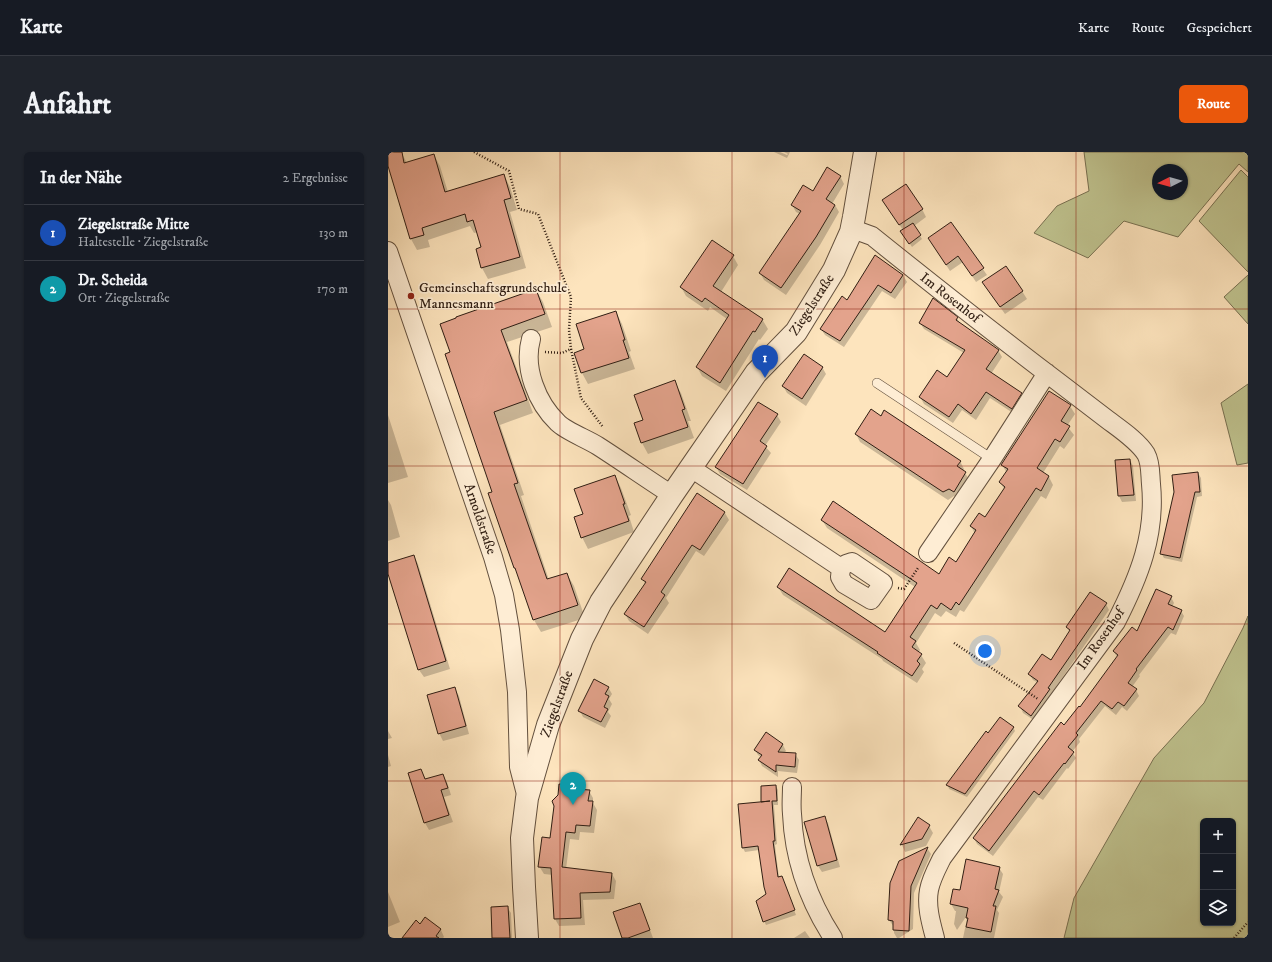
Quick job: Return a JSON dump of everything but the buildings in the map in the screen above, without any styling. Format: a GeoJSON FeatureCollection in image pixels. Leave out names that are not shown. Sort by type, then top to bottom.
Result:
{"type":"FeatureCollection","features":[{"type":"Feature","properties":{"kind":"street","name":"Ziegelstraße"},"geometry":{"type":"LineString","coordinates":[[527,938],[522,838],[527,798],[548,725],[584,633],[601,602],[756,373],[796,332],[834,270],[851,232],[859,194],[865,152]]}},
{"type":"Feature","properties":{"kind":"street","name":"Im Rosenhof"},"geometry":{"type":"LineString","coordinates":[[851,232],[861,232],[872,236],[1046,373],[1121,429],[1146,454],[1150,466],[1152,496],[1151,525],[1142,564],[1130,594],[1116,622],[1051,708],[942,858],[935,871],[929,890],[930,915],[935,938]]}},
{"type":"Feature","properties":{"kind":"street","name":"Arnoldstraße"},"geometry":{"type":"LineString","coordinates":[[388,251],[493,557],[504,595],[510,630],[517,692],[519,767],[527,798]]}},
{"type":"Feature","properties":{"kind":"street"},"geometry":{"type":"LineString","coordinates":[[530,344],[531,378],[543,405],[559,424],[597,446],[672,495]]}},
{"type":"Feature","properties":{"kind":"street"},"geometry":{"type":"LineString","coordinates":[[925,558],[992,459],[1046,373]]}},
{"type":"Feature","properties":{"kind":"street"},"geometry":{"type":"LineString","coordinates":[[691,468],[841,568]]}},
{"type":"Feature","properties":{"kind":"street"},"geometry":{"type":"LineString","coordinates":[[792,787],[792,815],[800,867],[816,910],[833,938]]}},
{"type":"Feature","properties":{"kind":"lane"},"geometry":{"type":"LineString","coordinates":[[877,383],[992,459]]}},
{"type":"Feature","properties":{"kind":"path"},"geometry":{"type":"LineString","coordinates":[[474,152],[509,172],[518,209],[538,214],[571,297],[569,330],[571,349],[581,398],[604,429],[597,446]]}},
{"type":"Feature","properties":{"kind":"path"},"geometry":{"type":"LineString","coordinates":[[530,344],[548,352],[562,353],[571,349]]}},
{"type":"Feature","properties":{"kind":"path"},"geometry":{"type":"LineString","coordinates":[[909,581],[925,558]]}},
{"type":"Feature","properties":{"kind":"path"},"geometry":{"type":"LineString","coordinates":[[954,643],[1051,708]]}},
{"type":"Feature","properties":{"kind":"path"},"geometry":{"type":"LineString","coordinates":[[1234,938],[1248,922]]}},
{"type":"Feature","properties":{"kind":"green space"},"geometry":{"type":"Polygon","coordinates":[[[1084,152],[1248,152],[1248,172],[1239,164],[1178,237],[1124,221],[1088,258],[1034,233],[1057,206],[1089,191],[1084,152]]]}},
{"type":"Feature","properties":{"kind":"green space"},"geometry":{"type":"Polygon","coordinates":[[[1241,170],[1248,177],[1248,272],[1199,221],[1241,170]]]}},
{"type":"Feature","properties":{"kind":"green space"},"geometry":{"type":"Polygon","coordinates":[[[1248,275],[1248,324],[1224,297],[1248,275]]]}},
{"type":"Feature","properties":{"kind":"green space"},"geometry":{"type":"Polygon","coordinates":[[[1248,384],[1248,463],[1237,465],[1221,403],[1248,384]]]}},
{"type":"Feature","properties":{"kind":"green space"},"geometry":{"type":"Polygon","coordinates":[[[1248,616],[1248,938],[1064,938],[1074,898],[1154,758],[1204,703],[1248,616]]]}},
{"type":"Feature","properties":{"kind":"place","name":"Gemeinschaftsgrundschule Mannesmann"},"geometry":{"type":"Point","coordinates":[411,296]}},
{"type":"Feature","properties":{"kind":"place","name":"Ziegelstraße Mitte"},"geometry":{"type":"Point","coordinates":[765,378]}},
{"type":"Feature","properties":{"kind":"place","name":"Dr. Scheida"},"geometry":{"type":"Point","coordinates":[573,805]}}]}
